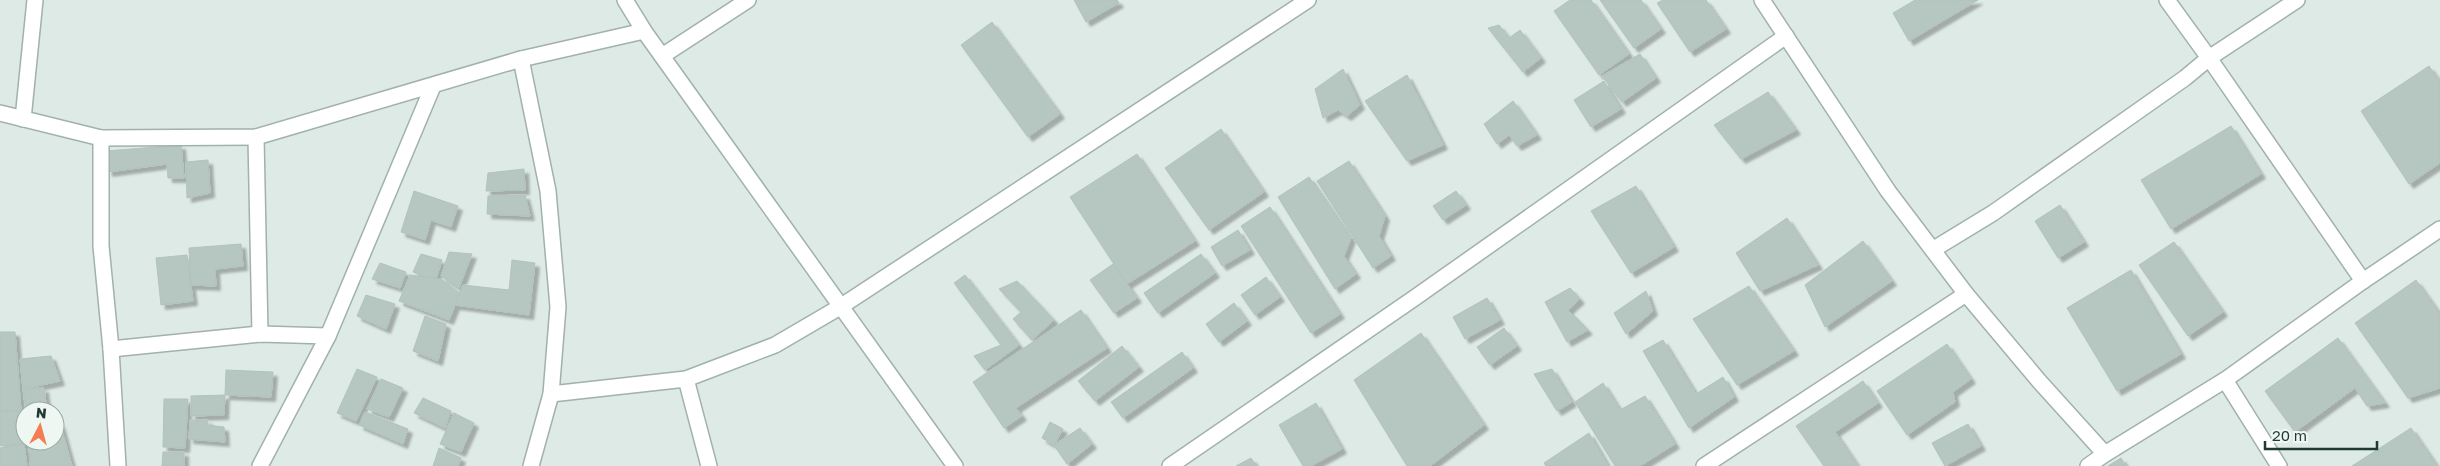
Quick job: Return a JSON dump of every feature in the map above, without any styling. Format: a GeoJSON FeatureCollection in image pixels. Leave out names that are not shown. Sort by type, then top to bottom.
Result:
{"type":"FeatureCollection","features":[{"type":"Feature","properties":{"kind":"street"},"geometry":{"type":"LineString","coordinates":[[23,119],[35,0]]}},
{"type":"Feature","properties":{"kind":"street"},"geometry":{"type":"LineString","coordinates":[[625,0],[644,31],[955,466]]}},
{"type":"Feature","properties":{"kind":"street"},"geometry":{"type":"LineString","coordinates":[[662,56],[748,0]]}},
{"type":"Feature","properties":{"kind":"street"},"geometry":{"type":"LineString","coordinates":[[551,394],[686,379],[776,345],[840,306],[1308,0]]}},
{"type":"Feature","properties":{"kind":"street"},"geometry":{"type":"LineString","coordinates":[[1762,0],[1888,191],[1934,249],[1966,294],[2039,381],[2105,454]]}},
{"type":"Feature","properties":{"kind":"street"},"geometry":{"type":"LineString","coordinates":[[2167,0],[2210,58],[2363,281]]}},
{"type":"Feature","properties":{"kind":"street"},"geometry":{"type":"LineString","coordinates":[[1934,249],[1993,213],[2185,78],[2210,58],[2297,0]]}},
{"type":"Feature","properties":{"kind":"street"},"geometry":{"type":"LineString","coordinates":[[0,113],[102,138],[256,137],[521,59],[644,31]]}},
{"type":"Feature","properties":{"kind":"street"},"geometry":{"type":"LineString","coordinates":[[1170,466],[1413,299],[1786,36]]}},
{"type":"Feature","properties":{"kind":"street"},"geometry":{"type":"LineString","coordinates":[[521,59],[549,201],[558,308],[551,394],[531,466]]}},
{"type":"Feature","properties":{"kind":"street"},"geometry":{"type":"LineString","coordinates":[[260,466],[328,336],[433,86]]}},
{"type":"Feature","properties":{"kind":"street"},"geometry":{"type":"LineString","coordinates":[[256,137],[260,334]]}},
{"type":"Feature","properties":{"kind":"street"},"geometry":{"type":"LineString","coordinates":[[102,138],[101,246],[111,349],[118,466]]}},
{"type":"Feature","properties":{"kind":"street"},"geometry":{"type":"LineString","coordinates":[[2088,466],[2225,380],[2363,281],[2439,232]]}},
{"type":"Feature","properties":{"kind":"street"},"geometry":{"type":"LineString","coordinates":[[1704,466],[1966,294]]}},
{"type":"Feature","properties":{"kind":"street"},"geometry":{"type":"LineString","coordinates":[[111,349],[260,334],[328,336]]}},
{"type":"Feature","properties":{"kind":"street"},"geometry":{"type":"LineString","coordinates":[[686,379],[709,466]]}},
{"type":"Feature","properties":{"kind":"street"},"geometry":{"type":"LineString","coordinates":[[2225,380],[2279,466]]}},
{"type":"Feature","properties":{"kind":"building"},"geometry":{"type":"Polygon","coordinates":[[[1074,0],[1117,0],[1119,3],[1086,22],[1074,0]]]}},
{"type":"Feature","properties":{"kind":"building"},"geometry":{"type":"Polygon","coordinates":[[[1570,0],[1591,0],[1629,54],[1599,75],[1554,11],[1570,0]]]}},
{"type":"Feature","properties":{"kind":"building"},"geometry":{"type":"Polygon","coordinates":[[[1600,0],[1641,0],[1661,29],[1634,48],[1600,0]]]}},
{"type":"Feature","properties":{"kind":"building"},"geometry":{"type":"Polygon","coordinates":[[[1663,0],[1706,0],[1726,29],[1690,52],[1657,3],[1663,0]]]}},
{"type":"Feature","properties":{"kind":"building"},"geometry":{"type":"Polygon","coordinates":[[[1915,0],[1978,0],[1909,41],[1893,13],[1915,0]]]}},
{"type":"Feature","properties":{"kind":"building"},"geometry":{"type":"Polygon","coordinates":[[[992,22],[1060,114],[1028,137],[961,45],[992,22]]]}},
{"type":"Feature","properties":{"kind":"building"},"geometry":{"type":"Polygon","coordinates":[[[1499,25],[1509,38],[1520,30],[1541,58],[1523,72],[1488,28],[1499,25]]]}},
{"type":"Feature","properties":{"kind":"building"},"geometry":{"type":"Polygon","coordinates":[[[1640,54],[1656,78],[1622,102],[1602,76],[1640,54]]]}},
{"type":"Feature","properties":{"kind":"building"},"geometry":{"type":"Polygon","coordinates":[[[2429,66],[2440,82],[2440,163],[2409,184],[2361,111],[2429,66]]]}},
{"type":"Feature","properties":{"kind":"building"},"geometry":{"type":"Polygon","coordinates":[[[1343,69],[1360,105],[1347,116],[1338,110],[1323,118],[1315,89],[1343,69]]]}},
{"type":"Feature","properties":{"kind":"building"},"geometry":{"type":"Polygon","coordinates":[[[1407,75],[1443,145],[1407,161],[1365,101],[1407,75]]]}},
{"type":"Feature","properties":{"kind":"building"},"geometry":{"type":"Polygon","coordinates":[[[1604,81],[1621,109],[1591,127],[1574,100],[1604,81]]]}},
{"type":"Feature","properties":{"kind":"building"},"geometry":{"type":"Polygon","coordinates":[[[1768,92],[1796,130],[1741,159],[1714,125],[1768,92]]]}},
{"type":"Feature","properties":{"kind":"building"},"geometry":{"type":"Polygon","coordinates":[[[1513,101],[1537,135],[1517,146],[1509,135],[1497,144],[1484,124],[1513,101]]]}},
{"type":"Feature","properties":{"kind":"building"},"geometry":{"type":"Polygon","coordinates":[[[2231,126],[2261,174],[2171,229],[2141,180],[2231,126]]]}},
{"type":"Feature","properties":{"kind":"building"},"geometry":{"type":"Polygon","coordinates":[[[1221,129],[1264,192],[1209,230],[1165,168],[1221,129]]]}},
{"type":"Feature","properties":{"kind":"building"},"geometry":{"type":"Polygon","coordinates":[[[181,145],[184,178],[168,178],[167,164],[108,172],[106,151],[181,145]]]}},
{"type":"Feature","properties":{"kind":"building"},"geometry":{"type":"Polygon","coordinates":[[[1137,154],[1195,241],[1127,284],[1070,197],[1137,154]]]}},
{"type":"Feature","properties":{"kind":"building"},"geometry":{"type":"Polygon","coordinates":[[[208,160],[210,193],[187,198],[186,162],[208,160]]]}},
{"type":"Feature","properties":{"kind":"building"},"geometry":{"type":"Polygon","coordinates":[[[1349,161],[1385,216],[1379,236],[1391,256],[1373,268],[1317,181],[1349,161]]]}},
{"type":"Feature","properties":{"kind":"building"},"geometry":{"type":"Polygon","coordinates":[[[524,169],[525,190],[486,191],[488,173],[524,169]]]}},
{"type":"Feature","properties":{"kind":"building"},"geometry":{"type":"Polygon","coordinates":[[[1309,177],[1351,238],[1344,256],[1356,274],[1335,289],[1278,197],[1309,177]]]}},
{"type":"Feature","properties":{"kind":"building"},"geometry":{"type":"Polygon","coordinates":[[[1636,186],[1674,247],[1631,273],[1591,211],[1636,186]]]}},
{"type":"Feature","properties":{"kind":"building"},"geometry":{"type":"Polygon","coordinates":[[[414,191],[458,206],[451,227],[431,220],[425,240],[401,232],[414,191]]]}},
{"type":"Feature","properties":{"kind":"building"},"geometry":{"type":"Polygon","coordinates":[[[1456,191],[1466,205],[1443,220],[1433,206],[1456,191]]]}},
{"type":"Feature","properties":{"kind":"building"},"geometry":{"type":"Polygon","coordinates":[[[525,195],[530,216],[487,214],[488,196],[525,195]]]}},
{"type":"Feature","properties":{"kind":"building"},"geometry":{"type":"Polygon","coordinates":[[[2060,205],[2084,242],[2058,258],[2035,221],[2060,205]]]}},
{"type":"Feature","properties":{"kind":"building"},"geometry":{"type":"Polygon","coordinates":[[[1270,207],[1340,314],[1311,333],[1241,226],[1270,207]]]}},
{"type":"Feature","properties":{"kind":"building"},"geometry":{"type":"Polygon","coordinates":[[[1787,218],[1818,265],[1760,291],[1736,253],[1787,218]]]}},
{"type":"Feature","properties":{"kind":"building"},"geometry":{"type":"Polygon","coordinates":[[[1238,230],[1250,250],[1222,266],[1211,247],[1238,230]]]}},
{"type":"Feature","properties":{"kind":"building"},"geometry":{"type":"Polygon","coordinates":[[[1863,241],[1892,281],[1825,327],[1805,285],[1863,241]]]}},
{"type":"Feature","properties":{"kind":"building"},"geometry":{"type":"Polygon","coordinates":[[[2174,242],[2223,312],[2188,336],[2139,265],[2174,242]]]}},
{"type":"Feature","properties":{"kind":"building"},"geometry":{"type":"Polygon","coordinates":[[[241,244],[243,266],[215,269],[216,286],[191,285],[189,248],[241,244]]]}},
{"type":"Feature","properties":{"kind":"building"},"geometry":{"type":"Polygon","coordinates":[[[449,252],[472,254],[459,288],[441,276],[449,252]]]}},
{"type":"Feature","properties":{"kind":"building"},"geometry":{"type":"Polygon","coordinates":[[[421,254],[442,260],[435,282],[413,272],[421,254]]]}},
{"type":"Feature","properties":{"kind":"building"},"geometry":{"type":"Polygon","coordinates":[[[1201,254],[1215,273],[1158,313],[1144,293],[1201,254]]]}},
{"type":"Feature","properties":{"kind":"building"},"geometry":{"type":"Polygon","coordinates":[[[187,255],[193,301],[161,305],[156,258],[187,255]]]}},
{"type":"Feature","properties":{"kind":"building"},"geometry":{"type":"Polygon","coordinates":[[[512,260],[535,263],[529,315],[455,305],[463,285],[509,290],[512,260]]]}},
{"type":"Feature","properties":{"kind":"building"},"geometry":{"type":"Polygon","coordinates":[[[380,263],[406,272],[400,288],[372,279],[380,263]]]}},
{"type":"Feature","properties":{"kind":"building"},"geometry":{"type":"Polygon","coordinates":[[[1113,264],[1137,298],[1114,313],[1090,280],[1113,264]]]}},
{"type":"Feature","properties":{"kind":"building"},"geometry":{"type":"Polygon","coordinates":[[[2131,270],[2181,354],[2117,391],[2067,308],[2131,270]]]}},
{"type":"Feature","properties":{"kind":"building"},"geometry":{"type":"Polygon","coordinates":[[[410,275],[441,279],[460,293],[449,320],[399,301],[410,275]]]}},
{"type":"Feature","properties":{"kind":"building"},"geometry":{"type":"Polygon","coordinates":[[[965,275],[1019,345],[985,370],[974,356],[1001,345],[954,283],[965,275]]]}},
{"type":"Feature","properties":{"kind":"building"},"geometry":{"type":"Polygon","coordinates":[[[1266,277],[1280,297],[1255,315],[1241,295],[1266,277]]]}},
{"type":"Feature","properties":{"kind":"building"},"geometry":{"type":"Polygon","coordinates":[[[2416,280],[2440,314],[2440,388],[2408,398],[2355,323],[2416,280]]]}},
{"type":"Feature","properties":{"kind":"building"},"geometry":{"type":"Polygon","coordinates":[[[1017,281],[1054,320],[1032,340],[1013,319],[1021,312],[999,289],[1017,281]]]}},
{"type":"Feature","properties":{"kind":"building"},"geometry":{"type":"Polygon","coordinates":[[[1749,286],[1794,351],[1737,385],[1693,319],[1749,286]]]}},
{"type":"Feature","properties":{"kind":"building"},"geometry":{"type":"Polygon","coordinates":[[[1570,288],[1580,299],[1568,310],[1588,330],[1567,342],[1545,302],[1570,288]]]}},
{"type":"Feature","properties":{"kind":"building"},"geometry":{"type":"Polygon","coordinates":[[[1646,291],[1653,311],[1626,334],[1614,313],[1646,291]]]}},
{"type":"Feature","properties":{"kind":"building"},"geometry":{"type":"Polygon","coordinates":[[[366,295],[395,304],[386,329],[357,316],[366,295]]]}},
{"type":"Feature","properties":{"kind":"building"},"geometry":{"type":"Polygon","coordinates":[[[1487,298],[1500,320],[1465,339],[1453,317],[1487,298]]]}},
{"type":"Feature","properties":{"kind":"building"},"geometry":{"type":"Polygon","coordinates":[[[1234,303],[1247,321],[1219,342],[1206,324],[1234,303]]]}},
{"type":"Feature","properties":{"kind":"building"},"geometry":{"type":"Polygon","coordinates":[[[1081,310],[1107,348],[1016,408],[1022,416],[1004,428],[973,382],[1081,310]]]}},
{"type":"Feature","properties":{"kind":"building"},"geometry":{"type":"Polygon","coordinates":[[[425,316],[446,324],[438,361],[413,351],[425,316]]]}},
{"type":"Feature","properties":{"kind":"building"},"geometry":{"type":"Polygon","coordinates":[[[1504,328],[1517,346],[1490,365],[1477,347],[1504,328]]]}},
{"type":"Feature","properties":{"kind":"building"},"geometry":{"type":"Polygon","coordinates":[[[0,332],[15,332],[20,401],[15,401],[15,411],[0,411],[0,332]]]}},
{"type":"Feature","properties":{"kind":"building"},"geometry":{"type":"Polygon","coordinates":[[[1421,333],[1484,425],[1430,466],[1407,466],[1354,380],[1421,333]]]}},
{"type":"Feature","properties":{"kind":"building"},"geometry":{"type":"Polygon","coordinates":[[[2338,338],[2385,403],[2367,406],[2355,388],[2295,432],[2265,391],[2338,338]]]}},
{"type":"Feature","properties":{"kind":"building"},"geometry":{"type":"Polygon","coordinates":[[[1663,340],[1696,394],[1723,377],[1734,397],[1689,428],[1643,351],[1663,340]]]}},
{"type":"Feature","properties":{"kind":"building"},"geometry":{"type":"Polygon","coordinates":[[[1947,344],[1971,379],[1953,392],[1955,402],[1907,435],[1877,391],[1947,344]]]}},
{"type":"Feature","properties":{"kind":"building"},"geometry":{"type":"Polygon","coordinates":[[[1122,346],[1139,367],[1095,401],[1078,381],[1122,346]]]}},
{"type":"Feature","properties":{"kind":"building"},"geometry":{"type":"Polygon","coordinates":[[[1182,352],[1193,368],[1123,418],[1111,402],[1182,352]]]}},
{"type":"Feature","properties":{"kind":"building"},"geometry":{"type":"Polygon","coordinates":[[[51,356],[60,381],[23,389],[20,359],[51,356]]]}},
{"type":"Feature","properties":{"kind":"building"},"geometry":{"type":"Polygon","coordinates":[[[357,369],[377,377],[356,421],[337,413],[357,369]]]}},
{"type":"Feature","properties":{"kind":"building"},"geometry":{"type":"Polygon","coordinates":[[[1552,369],[1572,402],[1557,411],[1534,374],[1552,369]]]}},
{"type":"Feature","properties":{"kind":"building"},"geometry":{"type":"Polygon","coordinates":[[[226,370],[273,372],[271,397],[225,395],[226,370]]]}},
{"type":"Feature","properties":{"kind":"building"},"geometry":{"type":"Polygon","coordinates":[[[381,379],[403,388],[389,417],[367,409],[381,379]]]}},
{"type":"Feature","properties":{"kind":"building"},"geometry":{"type":"Polygon","coordinates":[[[1863,381],[1878,403],[1835,432],[1858,466],[1824,466],[1796,426],[1863,381]]]}},
{"type":"Feature","properties":{"kind":"building"},"geometry":{"type":"Polygon","coordinates":[[[1603,383],[1620,410],[1645,396],[1675,444],[1640,466],[1615,466],[1575,402],[1603,383]]]}},
{"type":"Feature","properties":{"kind":"building"},"geometry":{"type":"Polygon","coordinates":[[[44,388],[46,401],[25,401],[23,389],[44,388]]]}},
{"type":"Feature","properties":{"kind":"building"},"geometry":{"type":"Polygon","coordinates":[[[225,395],[224,415],[191,416],[191,396],[225,395]]]}},
{"type":"Feature","properties":{"kind":"building"},"geometry":{"type":"Polygon","coordinates":[[[423,398],[451,411],[445,428],[414,413],[423,398]]]}},
{"type":"Feature","properties":{"kind":"building"},"geometry":{"type":"Polygon","coordinates":[[[164,399],[188,399],[185,448],[163,447],[164,399]]]}},
{"type":"Feature","properties":{"kind":"building"},"geometry":{"type":"Polygon","coordinates":[[[1316,403],[1342,449],[1311,466],[1303,466],[1279,425],[1316,403]]]}},
{"type":"Feature","properties":{"kind":"building"},"geometry":{"type":"Polygon","coordinates":[[[0,411],[15,411],[15,444],[0,446],[0,411]]]}},
{"type":"Feature","properties":{"kind":"building"},"geometry":{"type":"Polygon","coordinates":[[[365,412],[408,429],[403,444],[359,425],[365,412]]]}},
{"type":"Feature","properties":{"kind":"building"},"geometry":{"type":"Polygon","coordinates":[[[454,413],[474,423],[461,452],[440,444],[454,413]]]}},
{"type":"Feature","properties":{"kind":"building"},"geometry":{"type":"Polygon","coordinates":[[[190,420],[208,420],[207,425],[224,427],[225,442],[189,439],[190,420]]]}},
{"type":"Feature","properties":{"kind":"building"},"geometry":{"type":"Polygon","coordinates":[[[1050,422],[1063,429],[1054,445],[1042,438],[1050,422]]]}},
{"type":"Feature","properties":{"kind":"building"},"geometry":{"type":"Polygon","coordinates":[[[1968,424],[1981,446],[1945,466],[1932,443],[1968,424]]]}},
{"type":"Feature","properties":{"kind":"building"},"geometry":{"type":"Polygon","coordinates":[[[1080,428],[1092,444],[1067,464],[1054,445],[1080,428]]]}},
{"type":"Feature","properties":{"kind":"building"},"geometry":{"type":"Polygon","coordinates":[[[2411,428],[2437,466],[2352,466],[2411,428]]]}},
{"type":"Feature","properties":{"kind":"building"},"geometry":{"type":"Polygon","coordinates":[[[1589,433],[1608,466],[1546,466],[1544,463],[1589,433]]]}},
{"type":"Feature","properties":{"kind":"building"},"geometry":{"type":"Polygon","coordinates":[[[65,441],[72,466],[30,466],[29,451],[65,451],[65,441]]]}},
{"type":"Feature","properties":{"kind":"building"},"geometry":{"type":"Polygon","coordinates":[[[15,446],[15,451],[25,451],[27,466],[0,466],[0,448],[15,446]]]}},
{"type":"Feature","properties":{"kind":"building"},"geometry":{"type":"Polygon","coordinates":[[[439,448],[461,458],[458,466],[433,466],[439,448]]]}},
{"type":"Feature","properties":{"kind":"building"},"geometry":{"type":"Polygon","coordinates":[[[163,452],[184,452],[184,466],[162,466],[163,452]]]}},
{"type":"Feature","properties":{"kind":"building"},"geometry":{"type":"Polygon","coordinates":[[[1251,458],[1256,466],[1236,466],[1251,458]]]}},
{"type":"Feature","properties":{"kind":"building"},"geometry":{"type":"Polygon","coordinates":[[[2121,458],[2126,466],[2108,466],[2121,458]]]}}]}
